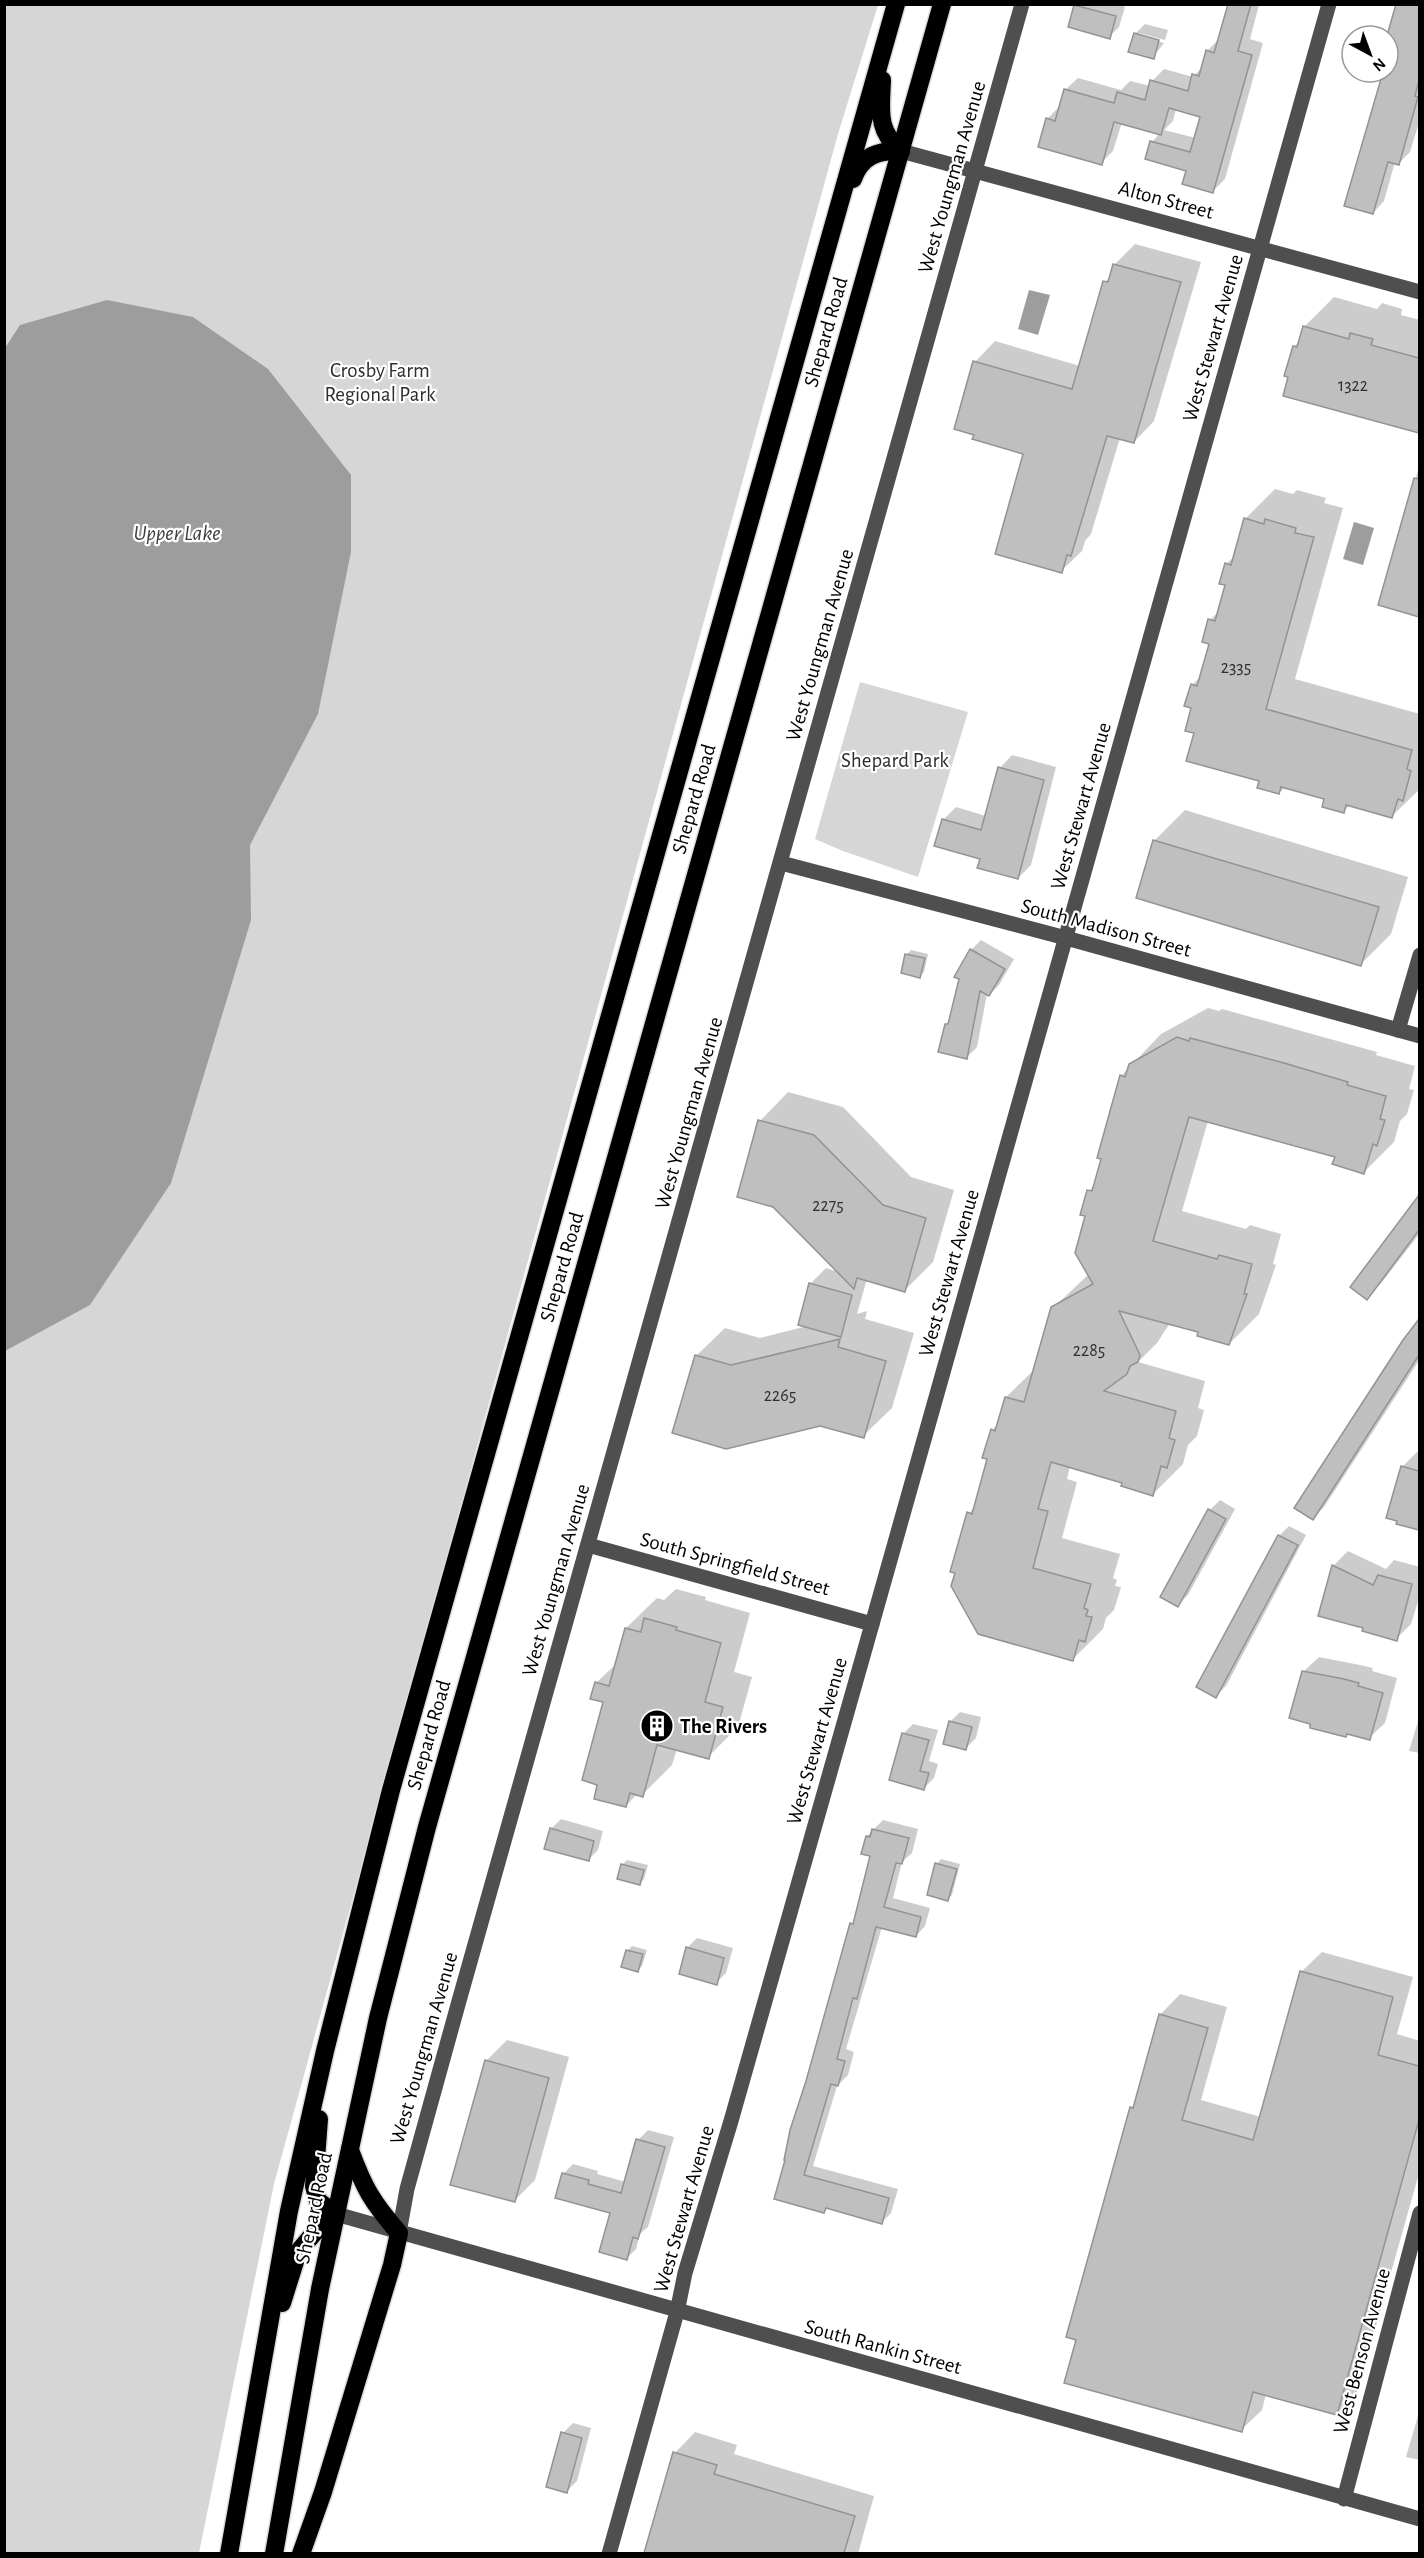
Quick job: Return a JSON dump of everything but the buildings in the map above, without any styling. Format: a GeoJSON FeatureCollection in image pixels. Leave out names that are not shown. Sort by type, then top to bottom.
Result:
{"type":"FeatureCollection","features":[{"type":"Feature","properties":{"kind":"highway","name":"Shepard Road"},"geometry":{"type":"LineString","coordinates":[[229,2553],[289,2211],[325,2051],[391,1790],[896,4]]}},
{"type":"Feature","properties":{"kind":"highway","name":"Shepard Road"},"geometry":{"type":"LineString","coordinates":[[274,2553],[320,2289],[349,2149],[378,2018],[427,1827],[942,4]]}},
{"type":"Feature","properties":{"kind":"highway"},"geometry":{"type":"LineString","coordinates":[[888,31],[880,114],[886,136],[901,151]]}},
{"type":"Feature","properties":{"kind":"highway"},"geometry":{"type":"LineString","coordinates":[[815,291],[850,186],[860,163],[877,153],[901,151]]}},
{"type":"Feature","properties":{"kind":"highway"},"geometry":{"type":"LineString","coordinates":[[259,2378],[298,2252],[315,2232],[336,2214],[318,2201],[314,2186],[325,2051]]}},
{"type":"Feature","properties":{"kind":"highway"},"geometry":{"type":"LineString","coordinates":[[301,2553],[323,2492],[392,2265],[399,2233],[376,2207],[364,2189],[349,2149]]}},
{"type":"Feature","properties":{"kind":"street","name":"West Youngman Avenue"},"geometry":{"type":"LineString","coordinates":[[399,2233],[407,2189],[1022,4]]}},
{"type":"Feature","properties":{"kind":"street","name":"West Stewart Avenue"},"geometry":{"type":"LineString","coordinates":[[609,2553],[677,2312],[685,2273],[872,1624],[1329,4]]}},
{"type":"Feature","properties":{"kind":"street","name":"Alton Street"},"geometry":{"type":"LineString","coordinates":[[901,151],[1419,292]]}},
{"type":"Feature","properties":{"kind":"street","name":"South Madison Street"},"geometry":{"type":"LineString","coordinates":[[782,863],[1066,938],[1419,1036]]}},
{"type":"Feature","properties":{"kind":"street"},"geometry":{"type":"LineString","coordinates":[[1398,1030],[1419,955]]}},
{"type":"Feature","properties":{"kind":"street","name":"South Springfield Street"},"geometry":{"type":"LineString","coordinates":[[588,1545],[872,1624]]}},
{"type":"Feature","properties":{"kind":"street","name":"West Benson Avenue"},"geometry":{"type":"LineString","coordinates":[[1344,2499],[1419,2213]]}},
{"type":"Feature","properties":{"kind":"street","name":"South Rankin Street"},"geometry":{"type":"LineString","coordinates":[[336,2214],[677,2312],[1419,2519]]}},
{"type":"Feature","properties":{"kind":"green space","name":"Crosby Farm Regional Park"},"geometry":{"type":"Polygon","coordinates":[[[5,5],[878,5],[838,134],[274,2184],[199,2553],[5,2554],[5,5]]]}},
{"type":"Feature","properties":{"kind":"green space","name":"Shepard Park"},"geometry":{"type":"Polygon","coordinates":[[[860,682],[968,712],[918,877],[815,839],[860,682]]]}},
{"type":"Feature","properties":{"kind":"water"},"geometry":{"type":"Polygon","coordinates":[[[1029,290],[1050,295],[1038,335],[1018,329],[1029,290]]]}},
{"type":"Feature","properties":{"kind":"water","name":"Upper Lake"},"geometry":{"type":"Polygon","coordinates":[[[107,300],[193,317],[268,369],[351,475],[351,552],[318,714],[250,845],[251,920],[171,1183],[90,1305],[5,1351],[5,348],[20,325],[107,300]]]}},
{"type":"Feature","properties":{"kind":"water"},"geometry":{"type":"Polygon","coordinates":[[[1354,522],[1374,528],[1363,565],[1343,559],[1354,522]]]}},
{"type":"Feature","properties":{"kind":"place","name":"The Rivers"},"geometry":{"type":"Point","coordinates":[657,1726]}}]}
